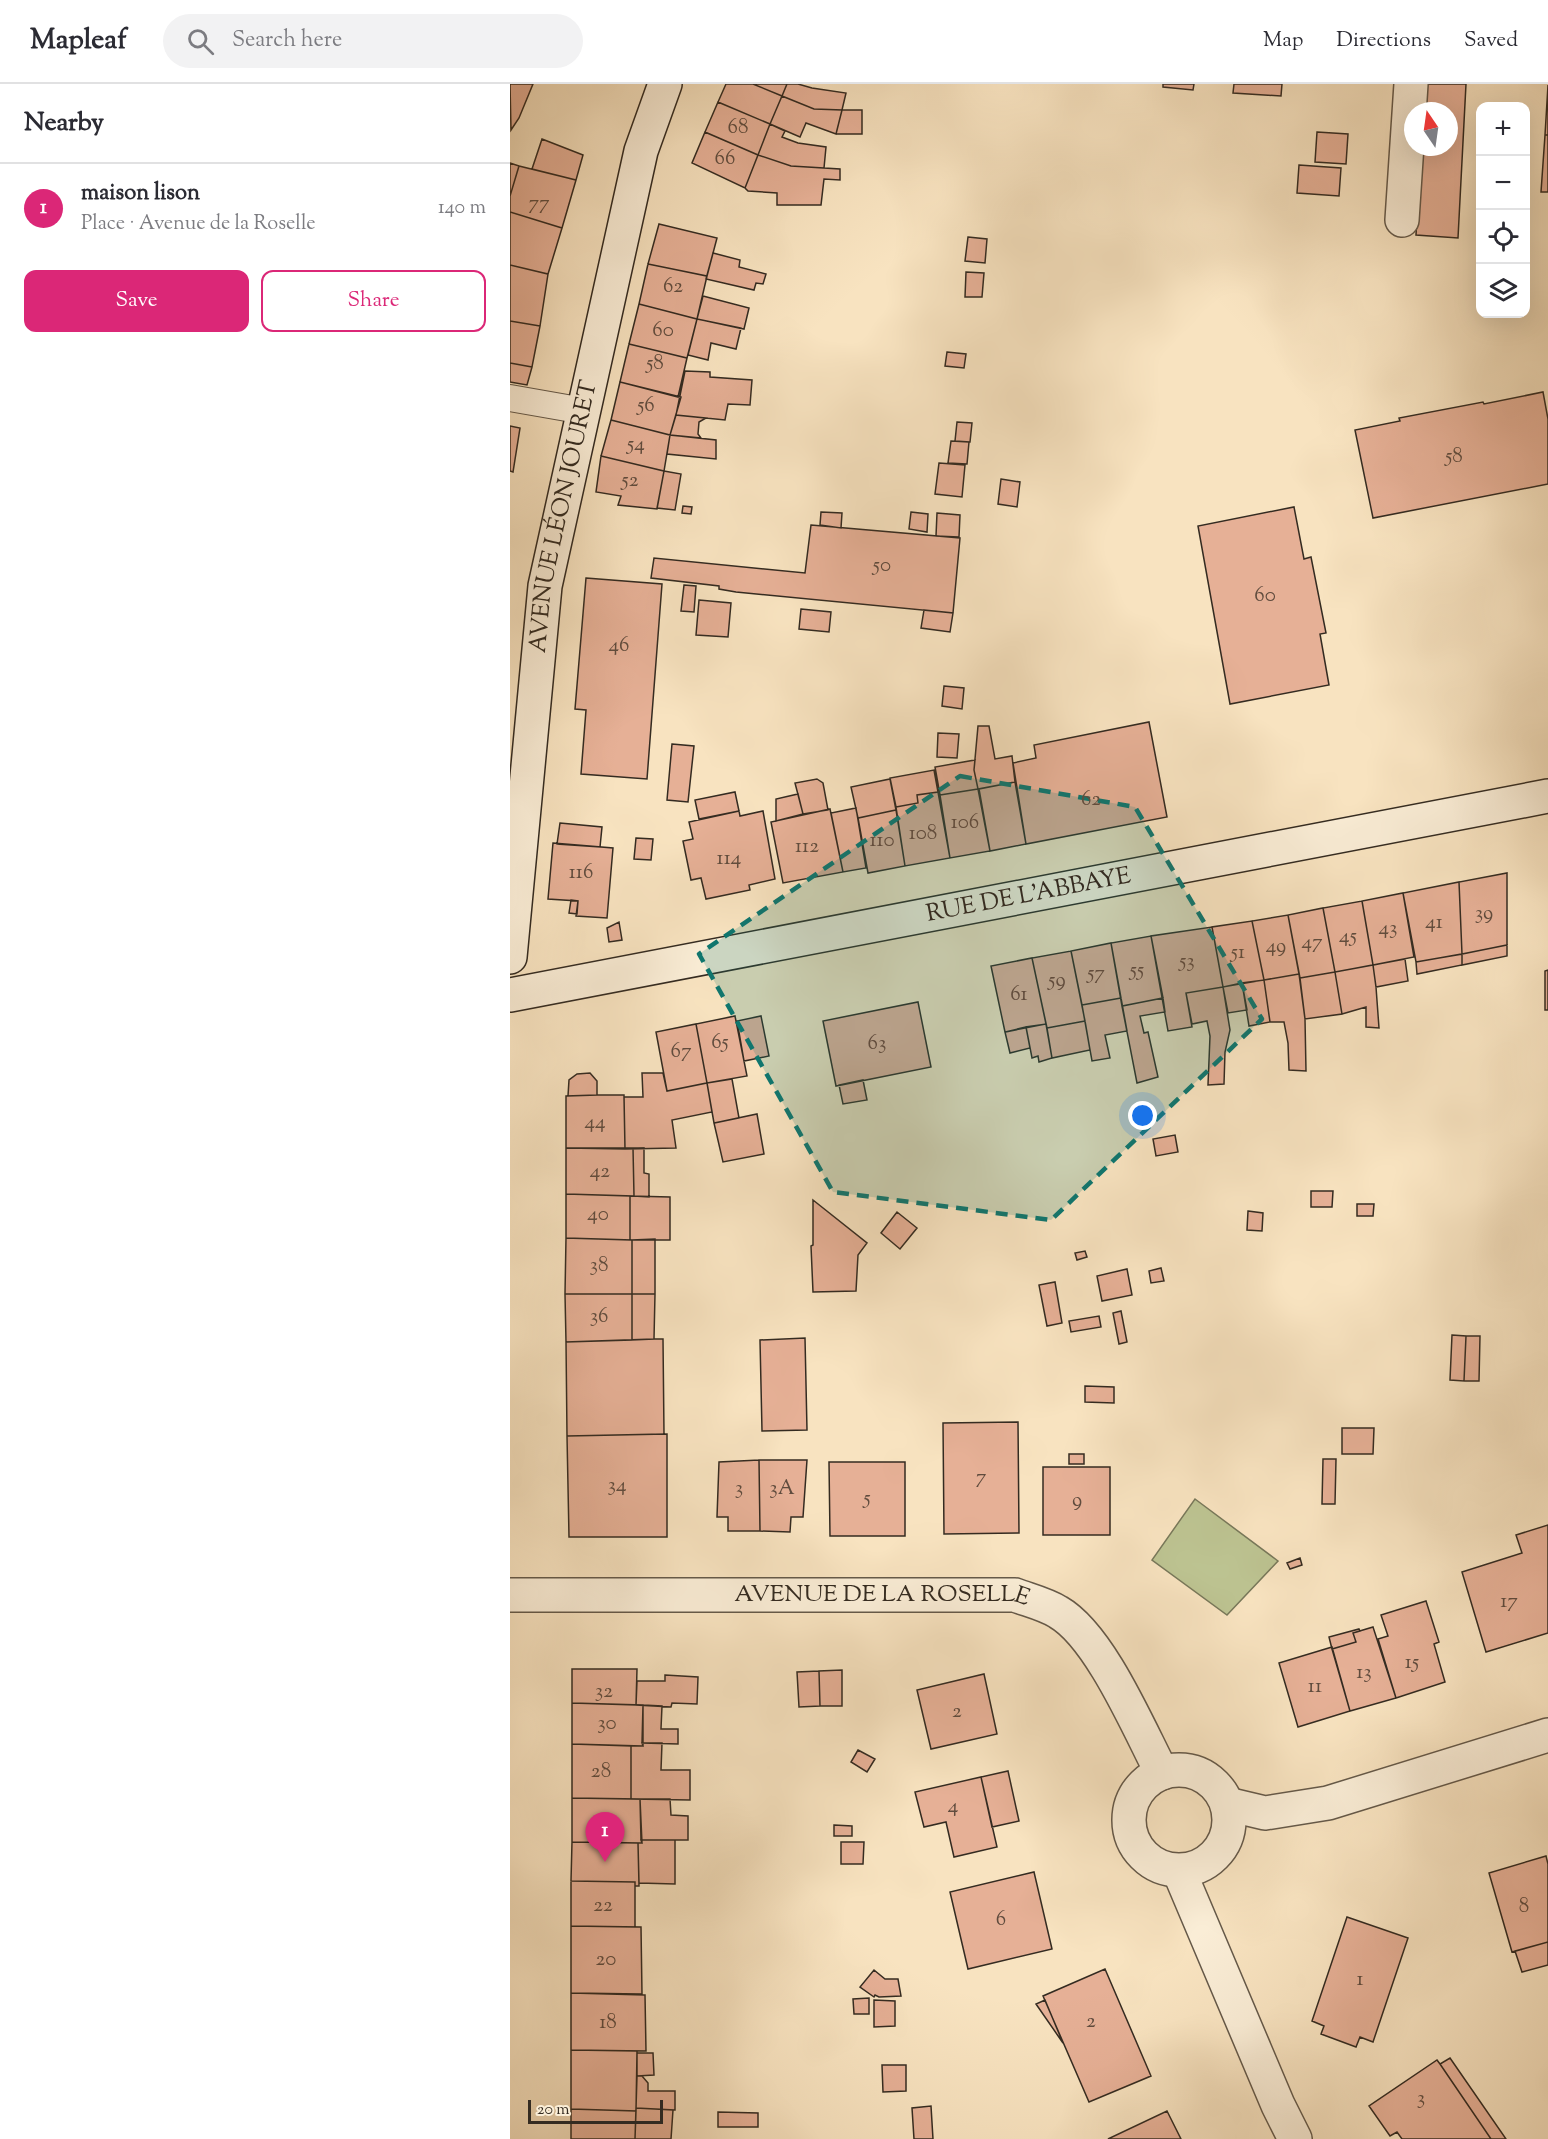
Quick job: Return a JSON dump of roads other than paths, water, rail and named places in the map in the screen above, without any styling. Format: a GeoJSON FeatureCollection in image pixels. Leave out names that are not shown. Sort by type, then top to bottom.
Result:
{"type":"FeatureCollection","features":[{"type":"Feature","properties":{"kind":"street","name":"AVENUE LÉON JOURET"},"geometry":{"type":"LineString","coordinates":[[510,957],[545,586],[641,151],[665,84]]}},
{"type":"Feature","properties":{"kind":"street"},"geometry":{"type":"LineString","coordinates":[[1402,220],[1411,84]]}},
{"type":"Feature","properties":{"kind":"street","name":"RUE DE L'ABBAYE"},"geometry":{"type":"LineString","coordinates":[[510,995],[1548,796]]}},
{"type":"Feature","properties":{"kind":"street","name":"AVENUE DE LA ROSELLE"},"geometry":{"type":"LineString","coordinates":[[510,1595],[1015,1595],[1058,1612],[1082,1633],[1106,1666],[1162,1773]]}},
{"type":"Feature","properties":{"kind":"street"},"geometry":{"type":"LineString","coordinates":[[1227,1804],[1265,1813],[1328,1803],[1548,1735]]}},
{"type":"Feature","properties":{"kind":"street"},"geometry":{"type":"LineString","coordinates":[[1178,1770],[1193,1771],[1208,1779],[1220,1790],[1227,1804],[1229,1820],[1227,1835],[1220,1850],[1209,1861],[1194,1868],[1179,1871],[1149,1862],[1138,1850],[1131,1837],[1130,1805],[1137,1791],[1148,1780],[1162,1773],[1178,1770]]}},
{"type":"Feature","properties":{"kind":"street"},"geometry":{"type":"LineString","coordinates":[[1179,1871],[1278,2105],[1295,2139]]}},
{"type":"Feature","properties":{"kind":"lane"},"geometry":{"type":"LineString","coordinates":[[510,398],[584,411]]}},
{"type":"Feature","properties":{"kind":"place","name":"maison lison"},"geometry":{"type":"Point","coordinates":[605,1862]}}]}
